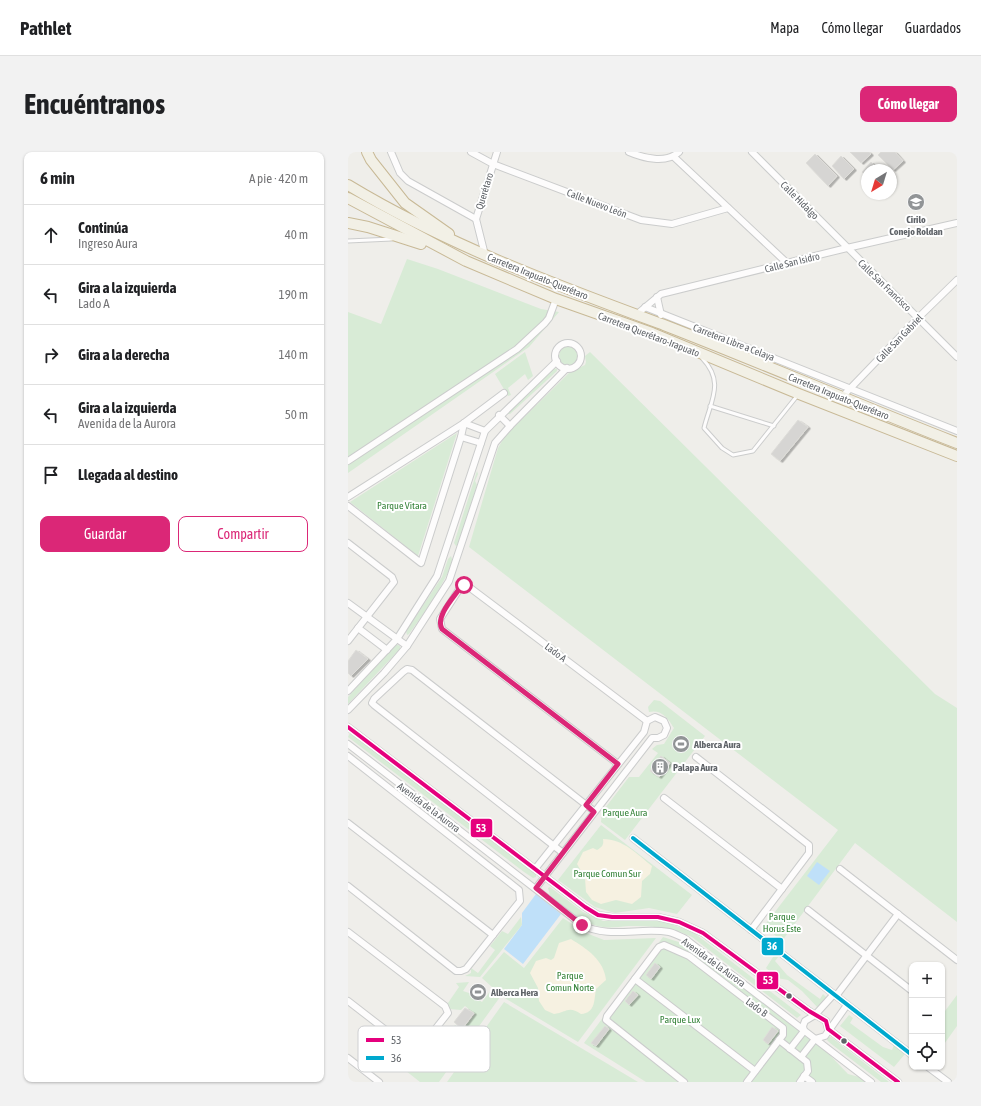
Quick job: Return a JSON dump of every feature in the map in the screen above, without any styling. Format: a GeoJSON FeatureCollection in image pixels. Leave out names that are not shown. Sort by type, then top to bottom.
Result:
{"type":"FeatureCollection","features":[{"type":"Feature","properties":{"kind":"highway"},"geometry":{"type":"LineString","coordinates":[[367,152],[371,160],[405,203],[471,249]]}},
{"type":"Feature","properties":{"kind":"highway","name":"Carretera Irapuato-Querétaro"},"geometry":{"type":"LineString","coordinates":[[348,185],[415,223],[485,255],[565,289],[665,326],[957,444]]}},
{"type":"Feature","properties":{"kind":"highway","name":"Carretera Querétaro-Irapuato"},"geometry":{"type":"LineString","coordinates":[[348,198],[466,261],[556,299],[652,333],[799,394],[957,456]]}},
{"type":"Feature","properties":{"kind":"highway"},"geometry":{"type":"LineString","coordinates":[[348,223],[403,237],[466,261]]}},
{"type":"Feature","properties":{"kind":"street"},"geometry":{"type":"LineString","coordinates":[[391,152],[400,173],[408,181],[476,219]]}},
{"type":"Feature","properties":{"kind":"street","name":"Calle Nuevo León"},"geometry":{"type":"LineString","coordinates":[[471,152],[493,164],[641,220],[672,224],[728,208]]}},
{"type":"Feature","properties":{"kind":"street","name":"Querétaro"},"geometry":{"type":"LineString","coordinates":[[485,255],[476,219],[497,152]]}},
{"type":"Feature","properties":{"kind":"street"},"geometry":{"type":"LineString","coordinates":[[629,152],[655,159],[676,154],[728,208],[786,263]]}},
{"type":"Feature","properties":{"kind":"street","name":"Calle Hidalgo"},"geometry":{"type":"LineString","coordinates":[[752,152],[847,248]]}},
{"type":"Feature","properties":{"kind":"street","name":"Calle San Isidro"},"geometry":{"type":"LineString","coordinates":[[657,297],[662,294],[786,263],[957,223]]}},
{"type":"Feature","properties":{"kind":"street","name":"Calle San Francisco"},"geometry":{"type":"LineString","coordinates":[[847,248],[919,317],[957,357]]}},
{"type":"Feature","properties":{"kind":"street","name":"Calle San Gabriel"},"geometry":{"type":"LineString","coordinates":[[842,397],[957,280]]}},
{"type":"Feature","properties":{"kind":"street"},"geometry":{"type":"LineString","coordinates":[[636,315],[657,297],[665,326]]}},
{"type":"Feature","properties":{"kind":"street"},"geometry":{"type":"LineString","coordinates":[[348,461],[517,349],[545,323],[556,299]]}},
{"type":"Feature","properties":{"kind":"street","name":"Carretera Libre a Celaya"},"geometry":{"type":"LineString","coordinates":[[645,307],[957,431]]}},
{"type":"Feature","properties":{"kind":"street"},"geometry":{"type":"LineString","coordinates":[[566,343],[574,344],[581,353],[580,361],[575,367],[567,368],[559,365],[556,353],[559,346],[566,343]]}},
{"type":"Feature","properties":{"kind":"street"},"geometry":{"type":"LineString","coordinates":[[348,691],[397,639],[437,576],[485,430],[557,361]]}},
{"type":"Feature","properties":{"kind":"street"},"geometry":{"type":"LineString","coordinates":[[348,710],[384,674],[407,646],[449,581],[493,447],[510,426],[567,368]]}},
{"type":"Feature","properties":{"kind":"street"},"geometry":{"type":"LineString","coordinates":[[348,497],[464,423],[504,393]]}},
{"type":"Feature","properties":{"kind":"street"},"geometry":{"type":"LineString","coordinates":[[500,415],[510,426]]}},
{"type":"Feature","properties":{"kind":"street"},"geometry":{"type":"LineString","coordinates":[[464,423],[485,430]]}},
{"type":"Feature","properties":{"kind":"street"},"geometry":{"type":"LineString","coordinates":[[348,506],[421,563],[464,423]]}},
{"type":"Feature","properties":{"kind":"street"},"geometry":{"type":"LineString","coordinates":[[460,437],[481,444]]}},
{"type":"Feature","properties":{"kind":"street"},"geometry":{"type":"LineString","coordinates":[[348,543],[394,580],[394,583],[348,641]]}},
{"type":"Feature","properties":{"kind":"street"},"geometry":{"type":"LineString","coordinates":[[446,552],[458,555]]}},
{"type":"Feature","properties":{"kind":"street","name":"Lado A"},"geometry":{"type":"LineString","coordinates":[[618,764],[448,634],[440,625],[440,618],[460,588],[464,585],[469,587],[648,721]]}},
{"type":"Feature","properties":{"kind":"street"},"geometry":{"type":"LineString","coordinates":[[348,603],[407,646]]}},
{"type":"Feature","properties":{"kind":"street"},"geometry":{"type":"LineString","coordinates":[[358,628],[387,650]]}},
{"type":"Feature","properties":{"kind":"street"},"geometry":{"type":"LineString","coordinates":[[563,853],[374,706],[372,702],[403,672],[407,669],[412,670],[594,812]]}},
{"type":"Feature","properties":{"kind":"street"},"geometry":{"type":"LineString","coordinates":[[535,869],[644,732],[648,721],[653,718],[662,719],[666,725],[665,733],[660,738],[652,738],[536,888]]}},
{"type":"Feature","properties":{"kind":"street","name":"Avenida de la Aurora"},"geometry":{"type":"LineString","coordinates":[[348,727],[544,877],[598,915],[612,917],[658,917],[679,922],[703,933],[815,1015],[827,1022],[828,1029],[898,1082]]}},
{"type":"Feature","properties":{"kind":"street","name":"Avenida de la Aurora"},"geometry":{"type":"LineString","coordinates":[[348,744],[582,925],[592,930],[604,932],[670,932],[684,938],[871,1082]]}},
{"type":"Feature","properties":{"kind":"street"},"geometry":{"type":"LineString","coordinates":[[348,756],[519,890],[520,897],[518,904],[466,969],[456,971],[348,886]]}},
{"type":"Feature","properties":{"kind":"street"},"geometry":{"type":"LineString","coordinates":[[696,758],[809,845],[809,853],[751,930]]}},
{"type":"Feature","properties":{"kind":"street"},"geometry":{"type":"LineString","coordinates":[[664,798],[782,889]]}},
{"type":"Feature","properties":{"kind":"street"},"geometry":{"type":"LineString","coordinates":[[348,823],[493,935]]}},
{"type":"Feature","properties":{"kind":"street"},"geometry":{"type":"LineString","coordinates":[[633,838],[909,1053]]}},
{"type":"Feature","properties":{"kind":"street"},"geometry":{"type":"LineString","coordinates":[[840,869],[957,960]]}},
{"type":"Feature","properties":{"kind":"street"},"geometry":{"type":"LineString","coordinates":[[808,910],[909,989]]}},
{"type":"Feature","properties":{"kind":"street"},"geometry":{"type":"LineString","coordinates":[[790,1049],[804,1031],[804,1023],[815,1015],[835,995],[898,914]]}},
{"type":"Feature","properties":{"kind":"street"},"geometry":{"type":"LineString","coordinates":[[348,932],[445,1006],[448,1013],[438,1026]]}},
{"type":"Feature","properties":{"kind":"street","name":"Lado B"},"geometry":{"type":"LineString","coordinates":[[684,1082],[606,1022],[607,1016],[659,947],[664,945],[671,946],[689,956],[780,1025],[784,1033],[779,1040]]}},
{"type":"Feature","properties":{"kind":"street"},"geometry":{"type":"LineString","coordinates":[[635,979],[756,1071]]}},
{"type":"Feature","properties":{"kind":"street"},"geometry":{"type":"LineString","coordinates":[[348,1001],[381,1026]]}},
{"type":"Feature","properties":{"kind":"street"},"geometry":{"type":"LineString","coordinates":[[801,1057],[815,1039],[825,1036],[828,1029],[847,1004]]}},
{"type":"Feature","properties":{"kind":"street"},"geometry":{"type":"LineString","coordinates":[[747,1082],[779,1040],[801,1057],[808,1065],[808,1071],[800,1082]]}},
{"type":"Feature","properties":{"kind":"street"},"geometry":{"type":"LineString","coordinates":[[348,1058],[358,1066]]}},
{"type":"Feature","properties":{"kind":"street"},"geometry":{"type":"LineString","coordinates":[[932,1070],[948,1082]]}},
{"type":"Feature","properties":{"kind":"street"},"geometry":{"type":"LineString","coordinates":[[367,1072],[380,1082]]}},
{"type":"Feature","properties":{"kind":"street"},"geometry":{"type":"LineString","coordinates":[[804,1076],[812,1082]]}},
{"type":"Feature","properties":{"kind":"lane"},"geometry":{"type":"LineString","coordinates":[[348,241],[403,237]]}},
{"type":"Feature","properties":{"kind":"lane"},"geometry":{"type":"LineString","coordinates":[[697,352],[716,377],[715,390],[704,428],[722,448],[733,454],[753,451],[799,394]]}},
{"type":"Feature","properties":{"kind":"lane"},"geometry":{"type":"LineString","coordinates":[[710,406],[774,426]]}},
{"type":"Feature","properties":{"kind":"green space"},"geometry":{"type":"Polygon","coordinates":[[[407,259],[438,269],[541,309],[559,312],[529,347],[348,473],[348,312],[381,324],[407,259]]]}},
{"type":"Feature","properties":{"kind":"green space"},"geometry":{"type":"Polygon","coordinates":[[[569,346],[576,349],[579,356],[576,363],[569,366],[562,363],[559,356],[562,349],[569,346]]]}},
{"type":"Feature","properties":{"kind":"green space"},"geometry":{"type":"Polygon","coordinates":[[[525,352],[533,376],[528,380],[525,374],[508,388],[511,395],[508,396],[495,374],[525,352]]]}},
{"type":"Feature","properties":{"kind":"green space","name":"Parque Horus Este"},"geometry":{"type":"Polygon","coordinates":[[[590,352],[935,694],[957,708],[957,922],[855,843],[782,941],[764,926],[838,830],[469,547],[498,448],[505,436],[570,372],[585,365],[585,356],[590,352]]]}},
{"type":"Feature","properties":{"kind":"green space"},"geometry":{"type":"Polygon","coordinates":[[[554,368],[557,369],[557,371],[510,414],[507,414],[554,368]]]}},
{"type":"Feature","properties":{"kind":"green space","name":"Parque Vitara"},"geometry":{"type":"Polygon","coordinates":[[[457,433],[418,556],[350,502],[457,433]]]}},
{"type":"Feature","properties":{"kind":"green space"},"geometry":{"type":"Polygon","coordinates":[[[477,471],[478,474],[475,481],[477,485],[459,544],[456,546],[454,543],[477,471]]]}},
{"type":"Feature","properties":{"kind":"green space"},"geometry":{"type":"Polygon","coordinates":[[[451,556],[453,562],[444,581],[422,617],[407,635],[406,631],[442,577],[448,559],[451,556]]]}},
{"type":"Feature","properties":{"kind":"green space"},"geometry":{"type":"Polygon","coordinates":[[[396,644],[400,646],[400,649],[348,704],[348,697],[396,644]]]}},
{"type":"Feature","properties":{"kind":"green space","name":"Parque Aura"},"geometry":{"type":"Polygon","coordinates":[[[654,700],[660,701],[705,736],[625,840],[601,822],[602,812],[629,777],[639,777],[658,753],[652,749],[657,745],[664,744],[674,728],[667,718],[661,713],[653,711],[649,712],[648,707],[654,700]]]}},
{"type":"Feature","properties":{"kind":"green space"},"geometry":{"type":"Polygon","coordinates":[[[350,733],[536,874],[536,877],[533,878],[524,872],[348,737],[350,733]]]}},
{"type":"Feature","properties":{"kind":"green space","name":"Parque Comun Sur"},"geometry":{"type":"Polygon","coordinates":[[[601,825],[692,895],[677,914],[649,908],[615,913],[595,907],[558,880],[601,825]]]}},
{"type":"Feature","properties":{"kind":"green space"},"geometry":{"type":"Polygon","coordinates":[[[550,887],[583,912],[603,921],[662,921],[693,932],[801,1015],[797,1018],[692,937],[677,931],[661,928],[636,926],[606,927],[588,923],[550,895],[548,888],[550,887]]]}},
{"type":"Feature","properties":{"kind":"green space"},"geometry":{"type":"Polygon","coordinates":[[[521,917],[522,925],[480,977],[465,976],[471,973],[471,968],[478,973],[495,950],[490,946],[502,931],[508,934],[521,917]]]}},
{"type":"Feature","properties":{"kind":"green space","name":"Parque Comun Norte"},"geometry":{"type":"Polygon","coordinates":[[[563,918],[586,933],[604,940],[656,938],[578,1042],[503,997],[482,978],[504,952],[524,968],[563,918]]]}},
{"type":"Feature","properties":{"kind":"green space","name":"Parque Lux"},"geometry":{"type":"Polygon","coordinates":[[[663,937],[685,944],[825,1050],[848,1074],[859,1077],[866,1082],[646,1082],[584,1043],[663,937]]]}},
{"type":"Feature","properties":{"kind":"green space"},"geometry":{"type":"Polygon","coordinates":[[[775,954],[779,956],[775,961],[787,975],[820,999],[823,994],[827,998],[819,1009],[802,991],[788,980],[777,978],[766,968],[775,954]]]}},
{"type":"Feature","properties":{"kind":"green space"},"geometry":{"type":"Polygon","coordinates":[[[469,982],[463,991],[469,993],[482,1002],[491,990],[500,997],[479,1026],[465,1026],[475,1014],[465,1006],[461,1010],[449,1009],[448,1003],[459,987],[456,983],[469,982]]]}},
{"type":"Feature","properties":{"kind":"green space"},"geometry":{"type":"Polygon","coordinates":[[[957,995],[957,1026],[945,1043],[945,1034],[945,1011],[957,995]]]}},
{"type":"Feature","properties":{"kind":"green space"},"geometry":{"type":"Polygon","coordinates":[[[504,1002],[638,1082],[447,1082],[454,1072],[490,1072],[490,1026],[487,1026],[504,1002]]]}},
{"type":"Feature","properties":{"kind":"green space"},"geometry":{"type":"Polygon","coordinates":[[[849,1015],[853,1018],[850,1023],[883,1047],[892,1050],[894,1045],[905,1054],[894,1067],[840,1026],[849,1015]]]}},
{"type":"Feature","properties":{"kind":"green space"},"geometry":{"type":"Polygon","coordinates":[[[828,1037],[831,1037],[889,1082],[881,1082],[830,1043],[827,1040],[828,1037]]]}},
{"type":"Feature","properties":{"kind":"green space"},"geometry":{"type":"Polygon","coordinates":[[[407,1072],[446,1072],[439,1082],[420,1082],[407,1072]]]}},
{"type":"Feature","properties":{"kind":"sand"},"geometry":{"type":"Polygon","coordinates":[[[603,839],[623,844],[652,866],[650,874],[642,881],[641,897],[632,904],[616,900],[601,904],[592,900],[586,892],[585,878],[577,864],[583,852],[593,848],[597,850],[599,849],[603,844],[603,839]]]}},
{"type":"Feature","properties":{"kind":"sand"},"geometry":{"type":"Polygon","coordinates":[[[571,939],[594,956],[605,973],[606,980],[596,989],[592,1008],[586,1013],[581,1014],[577,1011],[567,1010],[554,1014],[545,1010],[539,1001],[538,988],[530,973],[536,961],[546,958],[551,960],[554,958],[559,943],[571,939]]]}},
{"type":"Feature","properties":{"kind":"water"},"geometry":{"type":"Polygon","coordinates":[[[817,862],[830,871],[819,885],[807,876],[817,862]]]}},
{"type":"Feature","properties":{"kind":"water"},"geometry":{"type":"Polygon","coordinates":[[[536,894],[561,914],[523,964],[504,949],[522,925],[522,913],[536,894]]]}},
{"type":"Feature","properties":{"kind":"building"},"geometry":{"type":"Polygon","coordinates":[[[850,152],[869,152],[871,154],[861,163],[850,152]]]}},
{"type":"Feature","properties":{"kind":"building"},"geometry":{"type":"Polygon","coordinates":[[[881,152],[895,152],[903,161],[897,166],[897,164],[887,164],[878,155],[881,152]]]}},
{"type":"Feature","properties":{"kind":"building"},"geometry":{"type":"Polygon","coordinates":[[[815,154],[837,176],[828,186],[806,163],[815,154]]]}},
{"type":"Feature","properties":{"kind":"building"},"geometry":{"type":"Polygon","coordinates":[[[841,156],[854,169],[844,179],[832,166],[841,156]]]}},
{"type":"Feature","properties":{"kind":"building"},"geometry":{"type":"Polygon","coordinates":[[[798,420],[808,427],[780,461],[771,454],[798,420]]]}},
{"type":"Feature","properties":{"kind":"building"},"geometry":{"type":"Polygon","coordinates":[[[356,650],[368,659],[351,676],[348,673],[348,661],[356,650]]]}},
{"type":"Feature","properties":{"kind":"building","name":"Palapa Aura"},"geometry":{"type":"Polygon","coordinates":[[[661,756],[670,763],[659,777],[650,771],[661,756]]]}},
{"type":"Feature","properties":{"kind":"building"},"geometry":{"type":"Polygon","coordinates":[[[655,963],[660,967],[651,979],[646,975],[655,963]]]}},
{"type":"Feature","properties":{"kind":"building"},"geometry":{"type":"Polygon","coordinates":[[[633,991],[638,995],[629,1005],[625,1001],[633,991]]]}},
{"type":"Feature","properties":{"kind":"building"},"geometry":{"type":"Polygon","coordinates":[[[465,1008],[474,1013],[464,1026],[459,1026],[454,1022],[465,1008]]]}},
{"type":"Feature","properties":{"kind":"building"},"geometry":{"type":"Polygon","coordinates":[[[605,1026],[609,1029],[596,1046],[591,1043],[605,1026]]]}},
{"type":"Feature","properties":{"kind":"building"},"geometry":{"type":"Polygon","coordinates":[[[772,1027],[778,1031],[768,1044],[763,1040],[772,1027]]]}},
{"type":"Feature","properties":{"kind":"transit line","name":"53"},"geometry":{"type":"LineString","coordinates":[[348,727],[585,907],[598,915],[612,917],[658,917],[679,922],[703,933],[809,1011],[826,1021],[828,1029],[898,1082]]}},
{"type":"Feature","properties":{"kind":"transit line","name":"36"},"geometry":{"type":"LineString","coordinates":[[633,838],[909,1053]]}},
{"type":"Feature","properties":{"kind":"place","name":"Cirilo Conejo Roldan"},"geometry":{"type":"Point","coordinates":[916,202]}},
{"type":"Feature","properties":{"kind":"place","name":"Alberca Aura"},"geometry":{"type":"Point","coordinates":[681,744]}},
{"type":"Feature","properties":{"kind":"place","name":"Palapa Aura"},"geometry":{"type":"Point","coordinates":[660,767]}},
{"type":"Feature","properties":{"kind":"place","name":"Alberca Hera"},"geometry":{"type":"Point","coordinates":[478,992]}},
{"type":"Feature","properties":{"kind":"route"},"geometry":{"type":"LineString","coordinates":[[464,585],[460,588],[440,618],[439,622],[442,629],[618,764],[586,805],[594,812],[536,888],[582,925]]}}]}
